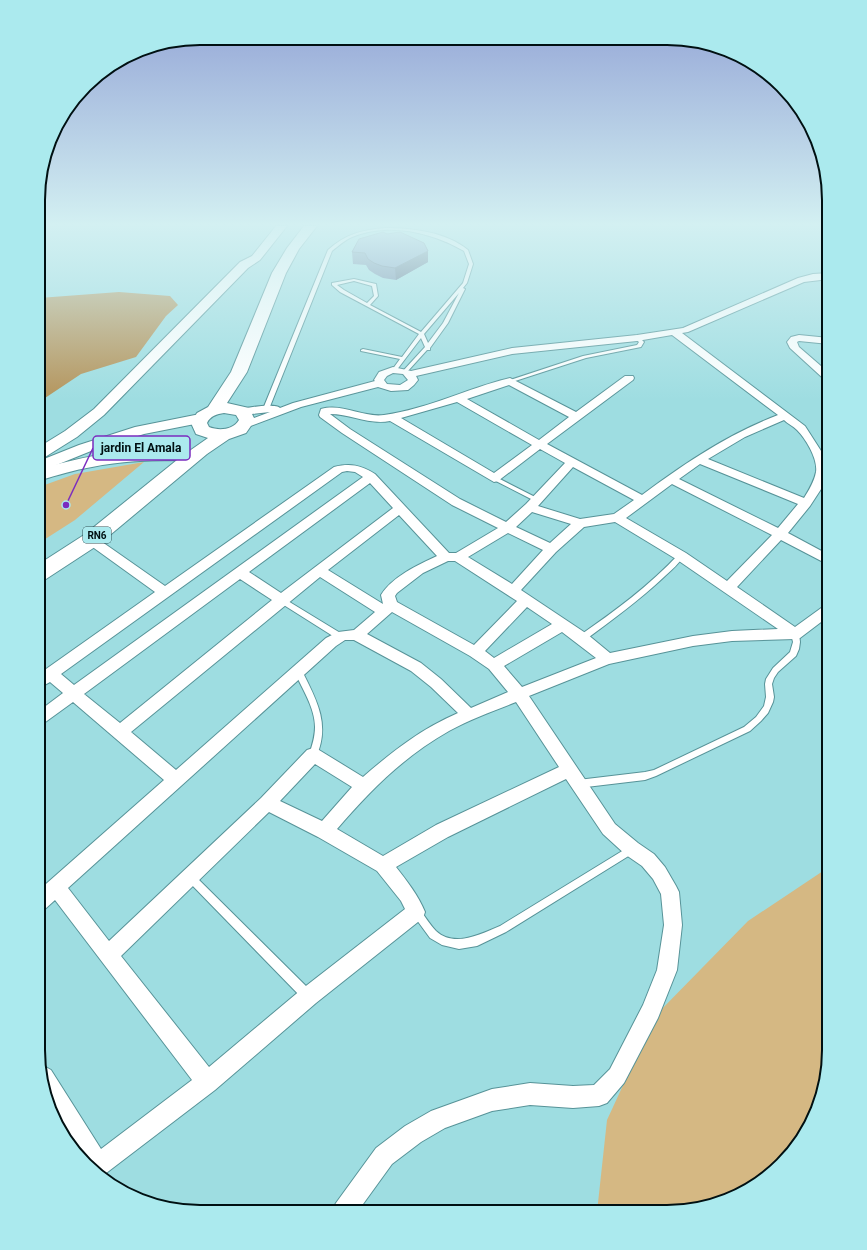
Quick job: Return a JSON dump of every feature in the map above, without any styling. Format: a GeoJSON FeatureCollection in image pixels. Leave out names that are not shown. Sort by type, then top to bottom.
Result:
{"type":"FeatureCollection","features":[{"type":"Feature","properties":{"kind":"main road","name":"RN6"},"geometry":{"type":"LineString","coordinates":[[151,492],[181,455],[201,425],[204,415],[215,409],[238,372],[273,284]]}},
{"type":"Feature","properties":{"kind":"main road","name":"RN6"},"geometry":{"type":"LineString","coordinates":[[45,570],[91,540],[202,450],[225,434],[237,431],[243,416],[238,372]]}},
{"type":"Feature","properties":{"kind":"main road"},"geometry":{"type":"LineString","coordinates":[[215,409],[224,408],[243,416]]}},
{"type":"Feature","properties":{"kind":"main road"},"geometry":{"type":"LineString","coordinates":[[201,425],[212,434],[225,434]]}},
{"type":"Feature","properties":{"kind":"main road"},"geometry":{"type":"LineString","coordinates":[[45,471],[98,459],[126,455],[181,455]]}},
{"type":"Feature","properties":{"kind":"street"},"geometry":{"type":"LineString","coordinates":[[45,451],[53,446],[81,437],[122,408],[240,284]]}},
{"type":"Feature","properties":{"kind":"street"},"geometry":{"type":"LineString","coordinates":[[380,383],[380,377],[383,374],[394,370],[408,373],[512,351],[637,338],[674,332],[706,322],[791,284]]}},
{"type":"Feature","properties":{"kind":"street"},"geometry":{"type":"LineString","coordinates":[[674,332],[801,428],[813,444],[822,471],[820,482],[806,503],[780,534],[728,587]]}},
{"type":"Feature","properties":{"kind":"street"},"geometry":{"type":"LineString","coordinates":[[822,340],[799,338],[794,339],[792,342],[795,348],[822,372]]}},
{"type":"Feature","properties":{"kind":"street"},"geometry":{"type":"LineString","coordinates":[[243,416],[297,405],[380,383],[393,388],[405,387],[413,380],[408,373]]}},
{"type":"Feature","properties":{"kind":"street"},"geometry":{"type":"LineString","coordinates":[[392,417],[494,478],[629,378]]}},
{"type":"Feature","properties":{"kind":"street"},"geometry":{"type":"LineString","coordinates":[[550,549],[456,502],[427,485],[385,455],[346,431],[324,415],[325,411],[332,410],[365,418],[379,419],[392,417],[459,399],[510,381],[576,417]]}},
{"type":"Feature","properties":{"kind":"street"},"geometry":{"type":"LineString","coordinates":[[459,399],[540,445],[643,500]]}},
{"type":"Feature","properties":{"kind":"street"},"geometry":{"type":"LineString","coordinates":[[243,416],[266,409],[297,405]]}},
{"type":"Feature","properties":{"kind":"street"},"geometry":{"type":"LineString","coordinates":[[534,504],[580,523],[617,518],[698,460],[747,431],[786,416]]}},
{"type":"Feature","properties":{"kind":"street"},"geometry":{"type":"LineString","coordinates":[[45,470],[136,441],[201,425]]}},
{"type":"Feature","properties":{"kind":"street"},"geometry":{"type":"LineString","coordinates":[[698,460],[806,503]]}},
{"type":"Feature","properties":{"kind":"street"},"geometry":{"type":"LineString","coordinates":[[357,635],[388,608],[388,595],[392,590],[418,570],[452,557],[507,528],[534,504],[572,462]]}},
{"type":"Feature","properties":{"kind":"street"},"geometry":{"type":"LineString","coordinates":[[45,677],[338,469],[347,466],[356,467],[370,476],[400,508],[452,557],[513,591],[582,638],[606,659]]}},
{"type":"Feature","properties":{"kind":"street"},"geometry":{"type":"LineString","coordinates":[[45,714],[370,476]]}},
{"type":"Feature","properties":{"kind":"street"},"geometry":{"type":"LineString","coordinates":[[671,480],[780,534],[822,553]]}},
{"type":"Feature","properties":{"kind":"street"},"geometry":{"type":"LineString","coordinates":[[120,732],[281,600],[400,508]]}},
{"type":"Feature","properties":{"kind":"street"},"geometry":{"type":"LineString","coordinates":[[617,518],[681,556],[795,634]]}},
{"type":"Feature","properties":{"kind":"street"},"geometry":{"type":"LineString","coordinates":[[513,591],[550,549],[580,523]]}},
{"type":"Feature","properties":{"kind":"street"},"geometry":{"type":"LineString","coordinates":[[91,540],[164,592]]}},
{"type":"Feature","properties":{"kind":"street"},"geometry":{"type":"LineString","coordinates":[[320,571],[388,608],[476,652],[494,665],[519,694],[609,829],[632,849],[648,860],[659,873],[670,892],[674,925],[667,970],[651,1011],[617,1076],[599,1095],[573,1097],[530,1094],[492,1100],[439,1119],[413,1134],[384,1156],[348,1205]]}},
{"type":"Feature","properties":{"kind":"street"},"geometry":{"type":"LineString","coordinates":[[239,572],[281,600]]}},
{"type":"Feature","properties":{"kind":"street"},"geometry":{"type":"LineString","coordinates":[[476,652],[526,600]]}},
{"type":"Feature","properties":{"kind":"street"},"geometry":{"type":"LineString","coordinates":[[324,831],[364,786],[403,752],[444,726],[469,715],[606,659],[693,640],[732,636],[795,634],[822,614]]}},
{"type":"Feature","properties":{"kind":"street"},"geometry":{"type":"LineString","coordinates":[[494,665],[562,624]]}},
{"type":"Feature","properties":{"kind":"street"},"geometry":{"type":"LineString","coordinates":[[45,897],[339,636],[346,634],[357,635],[416,668],[436,683],[469,715]]}},
{"type":"Feature","properties":{"kind":"street"},"geometry":{"type":"LineString","coordinates":[[45,679],[74,694],[176,780]]}},
{"type":"Feature","properties":{"kind":"street"},"geometry":{"type":"LineString","coordinates":[[109,954],[267,803],[313,755],[364,786]]}},
{"type":"Feature","properties":{"kind":"street"},"geometry":{"type":"LineString","coordinates":[[383,865],[442,830],[573,777]]}},
{"type":"Feature","properties":{"kind":"street"},"geometry":{"type":"LineString","coordinates":[[98,1166],[207,1082],[309,996],[416,912],[400,886],[383,865],[324,831],[267,803]]}},
{"type":"Feature","properties":{"kind":"street"},"geometry":{"type":"LineString","coordinates":[[56,887],[207,1082]]}},
{"type":"Feature","properties":{"kind":"street"},"geometry":{"type":"LineString","coordinates":[[49,1086],[91,1159]]}},
{"type":"Feature","properties":{"kind":"lane"},"geometry":{"type":"LineString","coordinates":[[266,409],[316,284]]}},
{"type":"Feature","properties":{"kind":"lane"},"geometry":{"type":"LineString","coordinates":[[334,284],[342,291],[422,334],[428,349]]}},
{"type":"Feature","properties":{"kind":"lane"},"geometry":{"type":"LineString","coordinates":[[367,305],[376,296],[374,284]]}},
{"type":"Feature","properties":{"kind":"lane"},"geometry":{"type":"LineString","coordinates":[[394,370],[402,358],[465,284]]}},
{"type":"Feature","properties":{"kind":"lane"},"geometry":{"type":"LineString","coordinates":[[408,373],[428,349],[455,308],[465,284]]}},
{"type":"Feature","properties":{"kind":"lane"},"geometry":{"type":"LineString","coordinates":[[510,381],[585,357],[639,346],[642,342],[637,338]]}},
{"type":"Feature","properties":{"kind":"lane"},"geometry":{"type":"LineString","coordinates":[[363,350],[402,358]]}},
{"type":"Feature","properties":{"kind":"lane"},"geometry":{"type":"LineString","coordinates":[[494,478],[534,504]]}},
{"type":"Feature","properties":{"kind":"lane"},"geometry":{"type":"LineString","coordinates":[[582,638],[649,589],[681,556]]}},
{"type":"Feature","properties":{"kind":"lane"},"geometry":{"type":"LineString","coordinates":[[281,600],[339,636]]}},
{"type":"Feature","properties":{"kind":"lane"},"geometry":{"type":"LineString","coordinates":[[573,777],[645,776],[656,773],[747,729],[760,719],[767,708],[770,697],[767,684],[771,674],[796,652],[797,644],[795,634]]}},
{"type":"Feature","properties":{"kind":"lane"},"geometry":{"type":"LineString","coordinates":[[298,671],[319,725],[318,739],[313,755]]}},
{"type":"Feature","properties":{"kind":"lane"},"geometry":{"type":"LineString","coordinates":[[416,912],[433,935],[445,942],[460,944],[477,941],[503,929],[632,849]]}},
{"type":"Feature","properties":{"kind":"lane"},"geometry":{"type":"LineString","coordinates":[[190,877],[309,996]]}},
{"type":"Feature","properties":{"kind":"shaded area"},"geometry":{"type":"Polygon","coordinates":[[[119,292],[170,296],[178,305],[166,316],[136,357],[81,374],[45,398],[45,298],[119,292]]]}},
{"type":"Feature","properties":{"kind":"shaded area"},"geometry":{"type":"Polygon","coordinates":[[[144,462],[75,520],[45,539],[45,485],[75,474],[144,462]]]}},
{"type":"Feature","properties":{"kind":"shaded area"},"geometry":{"type":"Polygon","coordinates":[[[822,872],[822,1060],[817,1090],[806,1118],[790,1144],[769,1166],[753,1179],[717,1197],[677,1205],[598,1205],[607,1120],[655,1016],[748,921],[822,872]]]}},
{"type":"Feature","properties":{"kind":"place","name":"jardin El Amala"},"geometry":{"type":"Point","coordinates":[66,505]}}]}
